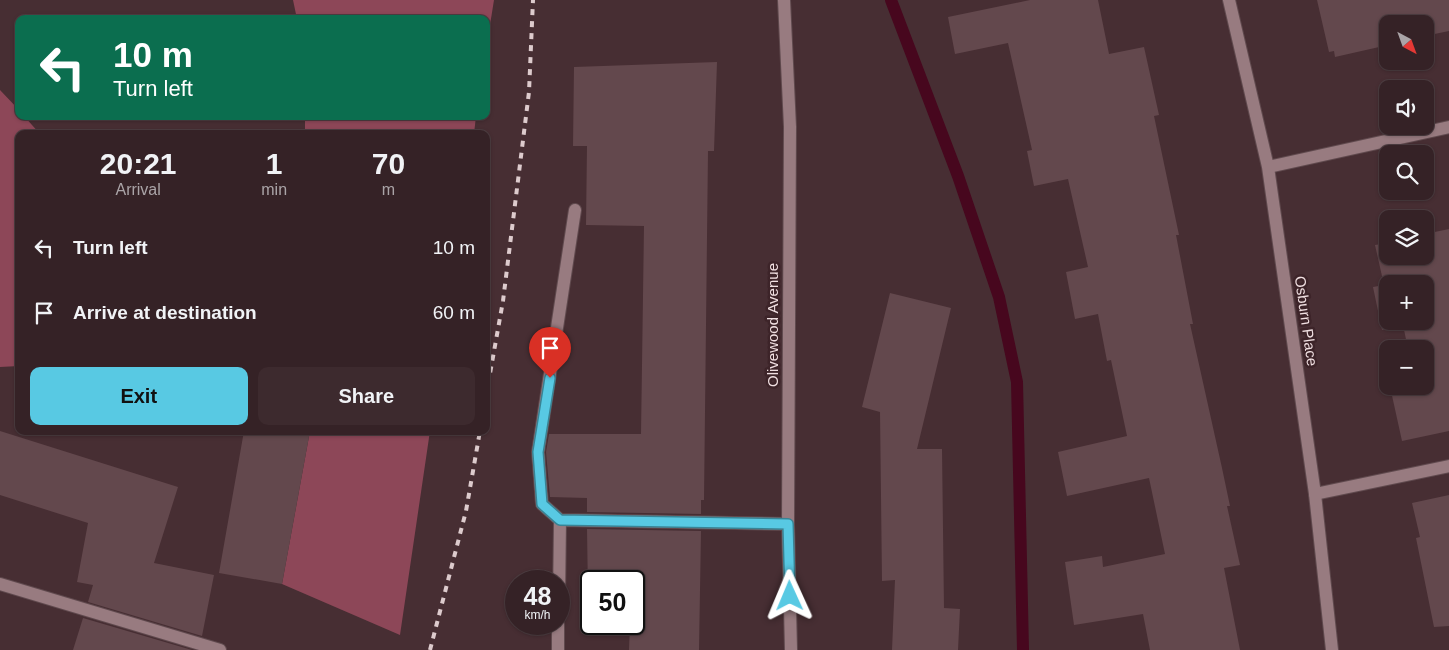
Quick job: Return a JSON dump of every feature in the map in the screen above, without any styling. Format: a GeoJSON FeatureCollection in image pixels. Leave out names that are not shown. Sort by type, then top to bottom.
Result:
{"type":"FeatureCollection","features":[{"type":"Feature","properties":{"kind":"street","name":"Olivewood Avenue"},"geometry":{"type":"LineString","coordinates":[[784,0],[790,127],[788,524],[791,650]]}},
{"type":"Feature","properties":{"kind":"street","name":"Osburn Place"},"geometry":{"type":"LineString","coordinates":[[1229,0],[1268,166],[1315,494],[1332,650]]}},
{"type":"Feature","properties":{"kind":"street"},"geometry":{"type":"LineString","coordinates":[[1268,166],[1449,127]]}},
{"type":"Feature","properties":{"kind":"street"},"geometry":{"type":"LineString","coordinates":[[575,210],[538,452],[542,504],[560,520],[788,524]]}},
{"type":"Feature","properties":{"kind":"street"},"geometry":{"type":"LineString","coordinates":[[1315,494],[1449,466]]}},
{"type":"Feature","properties":{"kind":"street"},"geometry":{"type":"LineString","coordinates":[[559,570],[560,520]]}},
{"type":"Feature","properties":{"kind":"street"},"geometry":{"type":"LineString","coordinates":[[0,584],[220,650]]}},
{"type":"Feature","properties":{"kind":"street"},"geometry":{"type":"LineString","coordinates":[[558,635],[558,650]]}},
{"type":"Feature","properties":{"kind":"shaded area"},"geometry":{"type":"Polygon","coordinates":[[[293,0],[494,0],[490,25],[490,15],[296,15],[293,0]]]}},
{"type":"Feature","properties":{"kind":"shaded area"},"geometry":{"type":"Polygon","coordinates":[[[0,90],[15,106],[15,120],[28,120],[36,130],[15,130],[15,366],[0,367],[0,90]]]}},
{"type":"Feature","properties":{"kind":"shaded area"},"geometry":{"type":"Polygon","coordinates":[[[305,120],[476,120],[474,130],[305,130],[305,120]]]}},
{"type":"Feature","properties":{"kind":"shaded area"},"geometry":{"type":"Polygon","coordinates":[[[309,435],[429,435],[400,635],[282,584],[309,435]]]}},
{"type":"Feature","properties":{"kind":"building"},"geometry":{"type":"Polygon","coordinates":[[[1030,0],[1098,0],[1109,54],[1144,47],[1159,115],[1154,116],[1179,235],[1176,235],[1193,324],[1190,324],[1230,506],[1227,506],[1240,565],[1224,568],[1240,650],[1150,650],[1143,614],[1074,625],[1065,562],[1102,556],[1103,567],[1165,554],[1149,478],[1067,496],[1058,452],[1127,436],[1111,360],[1107,361],[1098,314],[1075,319],[1066,272],[1088,267],[1068,179],[1034,186],[1027,151],[1032,150],[1008,43],[955,54],[948,17],[1030,0]]]}},
{"type":"Feature","properties":{"kind":"building"},"geometry":{"type":"Polygon","coordinates":[[[1317,0],[1449,0],[1449,31],[1434,34],[1434,15],[1379,15],[1379,47],[1335,57],[1334,51],[1329,52],[1317,0]]]}},
{"type":"Feature","properties":{"kind":"building"},"geometry":{"type":"Polygon","coordinates":[[[717,62],[714,151],[708,151],[704,500],[701,500],[701,514],[587,512],[587,498],[550,497],[546,452],[549,434],[641,434],[644,226],[586,225],[587,146],[573,146],[574,67],[717,62]]]}},
{"type":"Feature","properties":{"kind":"building"},"geometry":{"type":"Polygon","coordinates":[[[1449,229],[1449,431],[1402,441],[1392,395],[1434,395],[1434,340],[1406,340],[1404,330],[1434,330],[1434,275],[1382,275],[1380,265],[1434,265],[1434,232],[1449,229]]]}},
{"type":"Feature","properties":{"kind":"building"},"geometry":{"type":"Polygon","coordinates":[[[1379,244],[1379,263],[1375,245],[1379,244]]]}},
{"type":"Feature","properties":{"kind":"building"},"geometry":{"type":"Polygon","coordinates":[[[1379,286],[1379,316],[1373,287],[1379,286]]]}},
{"type":"Feature","properties":{"kind":"building"},"geometry":{"type":"Polygon","coordinates":[[[890,293],[951,308],[917,449],[942,449],[944,608],[960,609],[958,650],[892,650],[895,580],[882,581],[880,412],[862,407],[890,293]]]}},
{"type":"Feature","properties":{"kind":"building"},"geometry":{"type":"Polygon","coordinates":[[[0,431],[178,487],[154,563],[214,575],[202,636],[88,602],[93,585],[77,582],[88,523],[0,495],[0,431]]]}},
{"type":"Feature","properties":{"kind":"building"},"geometry":{"type":"Polygon","coordinates":[[[243,435],[309,435],[282,584],[219,573],[243,435]]]}},
{"type":"Feature","properties":{"kind":"building"},"geometry":{"type":"Polygon","coordinates":[[[1449,495],[1449,626],[1434,627],[1416,538],[1420,537],[1412,503],[1449,495]]]}},
{"type":"Feature","properties":{"kind":"building"},"geometry":{"type":"Polygon","coordinates":[[[587,529],[701,531],[699,650],[629,650],[630,635],[645,635],[645,570],[588,570],[587,529]]]}},
{"type":"Feature","properties":{"kind":"building"},"geometry":{"type":"Polygon","coordinates":[[[83,618],[192,650],[73,650],[83,618]]]}},
{"type":"Feature","properties":{"kind":"waterway"},"geometry":{"type":"LineString","coordinates":[[891,0],[958,176],[999,297],[1017,382],[1023,650]]}},
{"type":"Feature","properties":{"kind":"railway"},"geometry":{"type":"LineString","coordinates":[[490,374],[503,301],[529,92],[533,0]]}},
{"type":"Feature","properties":{"kind":"railway"},"geometry":{"type":"LineString","coordinates":[[430,650],[466,511],[479,435]]}},
{"type":"Feature","properties":{"kind":"route"},"geometry":{"type":"LineString","coordinates":[[550,378],[538,452],[542,504],[560,520],[788,524],[790,596]]}}]}
